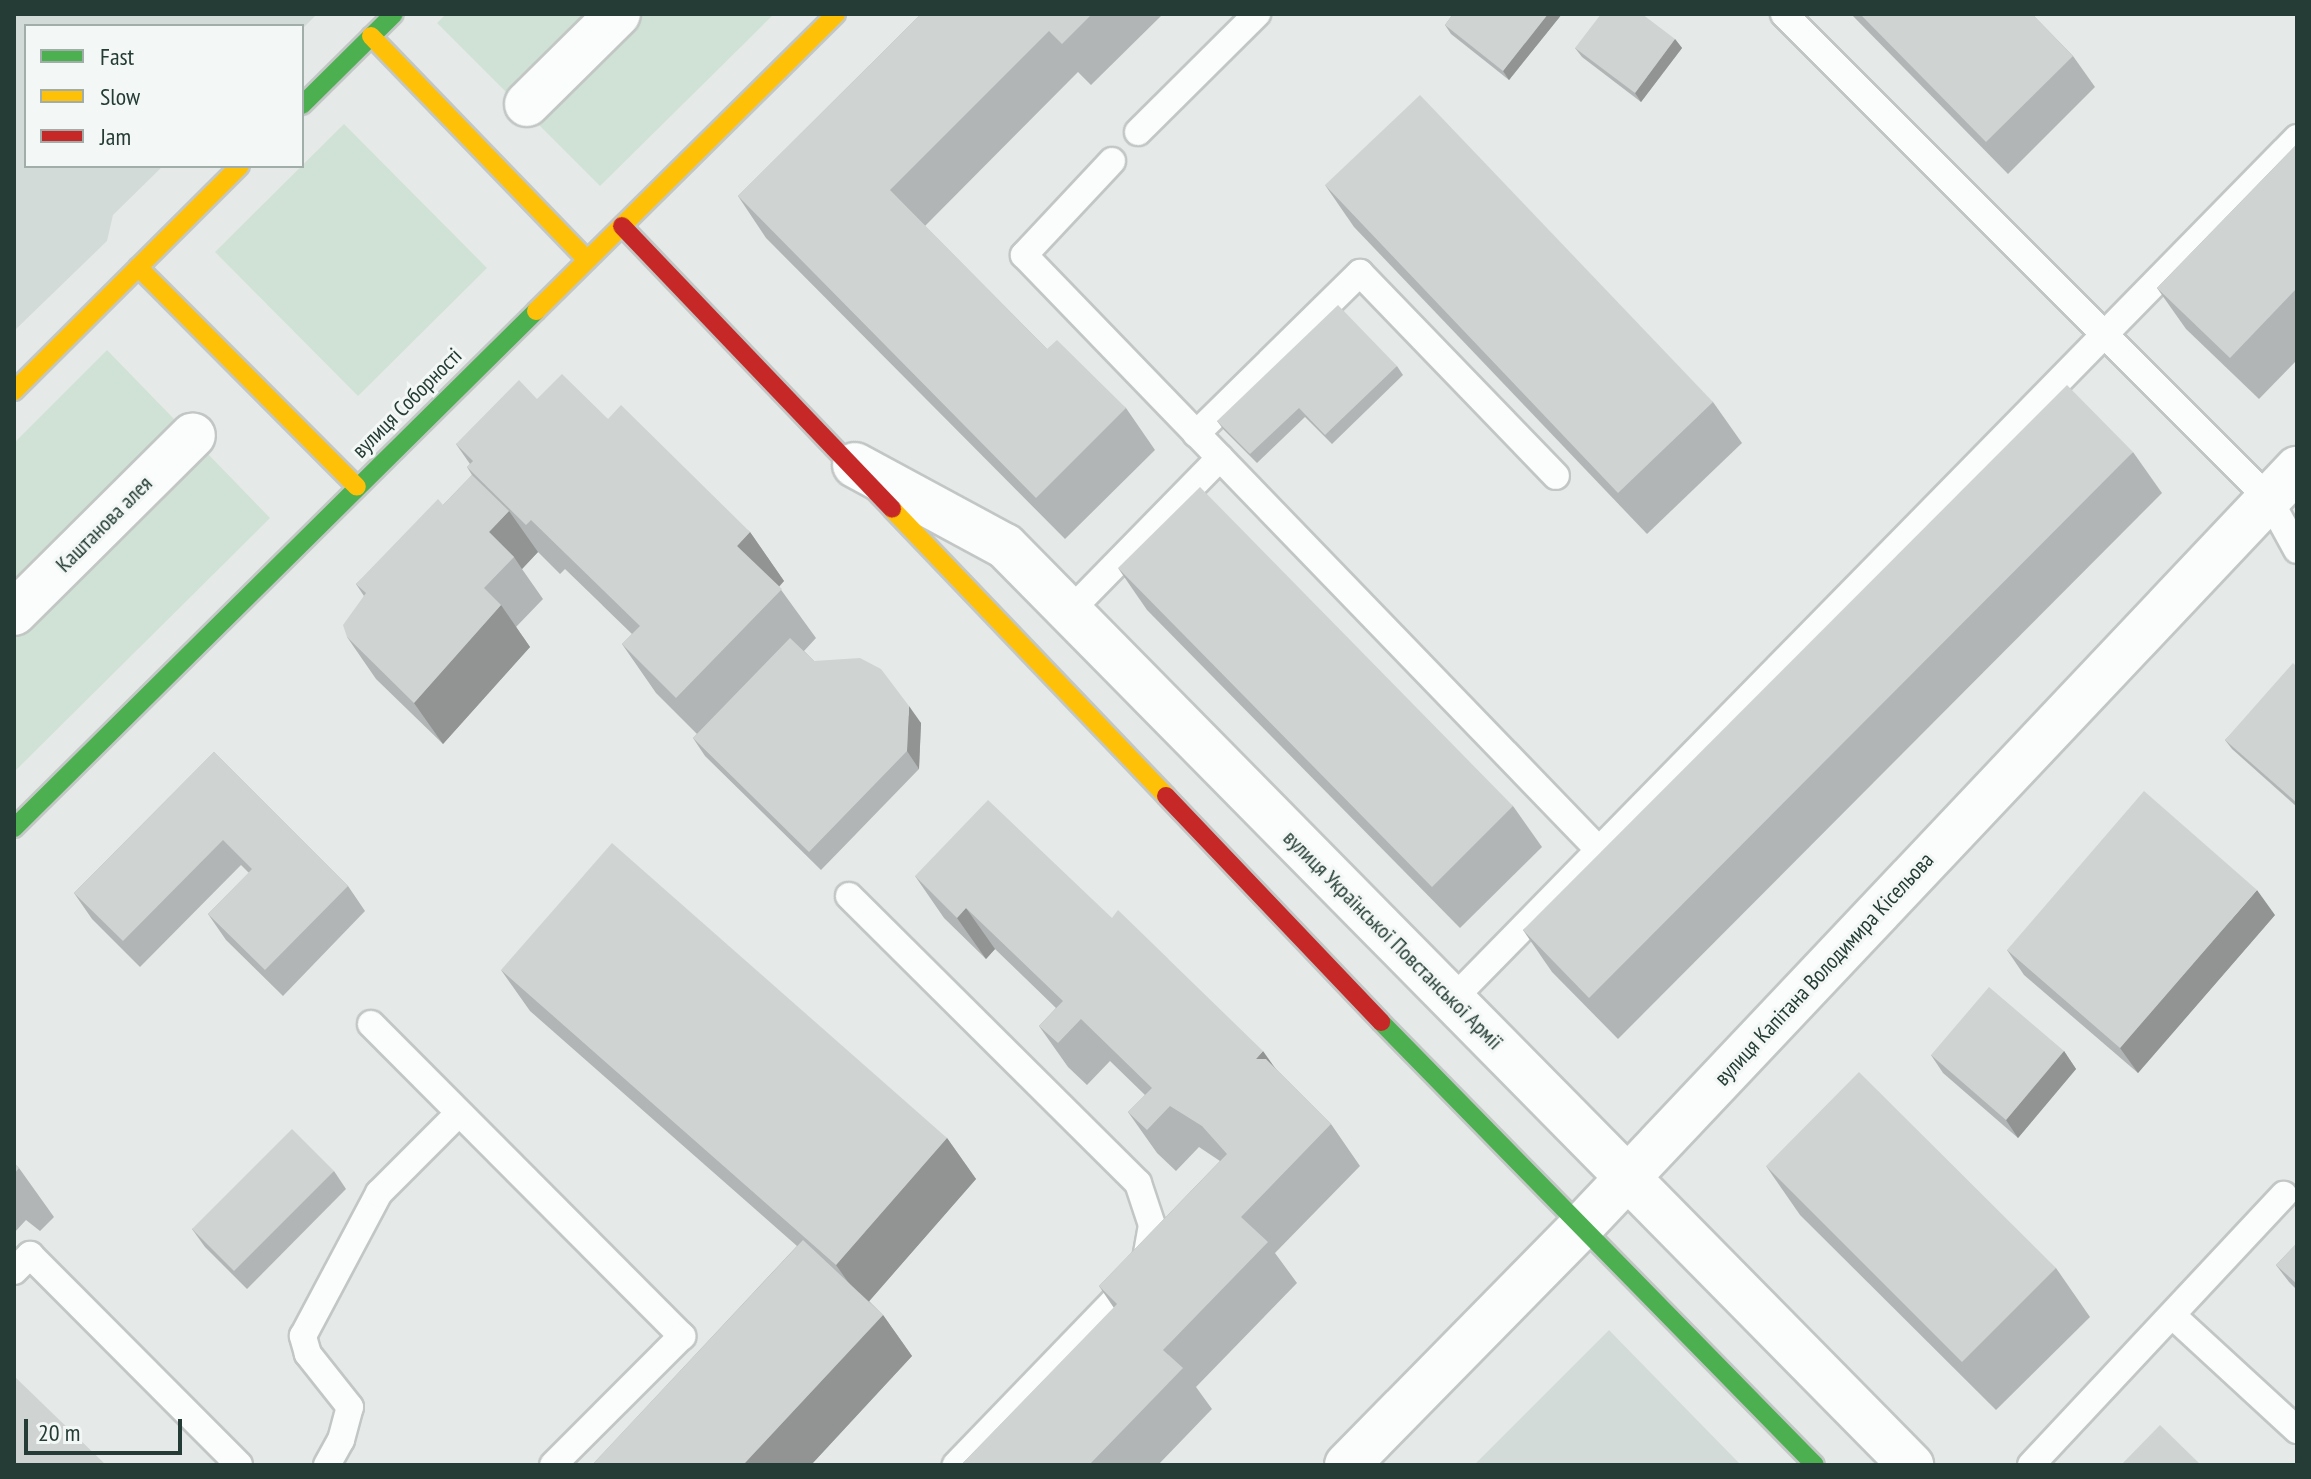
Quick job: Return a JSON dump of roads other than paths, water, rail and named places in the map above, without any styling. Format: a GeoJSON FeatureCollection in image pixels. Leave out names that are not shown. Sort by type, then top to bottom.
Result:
{"type":"FeatureCollection","features":[{"type":"Feature","properties":{"kind":"main road"},"geometry":{"type":"LineString","coordinates":[[304,103],[394,14]]}},
{"type":"Feature","properties":{"kind":"main road","name":"вулиця Соборності"},"geometry":{"type":"LineString","coordinates":[[14,828],[836,14]]}},
{"type":"Feature","properties":{"kind":"main road"},"geometry":{"type":"LineString","coordinates":[[371,36],[587,260]]}},
{"type":"Feature","properties":{"kind":"main road"},"geometry":{"type":"LineString","coordinates":[[14,391],[238,168]]}},
{"type":"Feature","properties":{"kind":"main road","name":"вулиця Української Повстанської Армії"},"geometry":{"type":"LineString","coordinates":[[622,226],[1579,1229],[1815,1465]]}},
{"type":"Feature","properties":{"kind":"main road"},"geometry":{"type":"LineString","coordinates":[[138,267],[357,487]]}},
{"type":"Feature","properties":{"kind":"street"},"geometry":{"type":"LineString","coordinates":[[527,104],[618,14]]}},
{"type":"Feature","properties":{"kind":"street","name":"Каштанова алея"},"geometry":{"type":"LineString","coordinates":[[14,613],[193,435]]}},
{"type":"Feature","properties":{"kind":"street","name":"вулиця Української Повстанської Армії"},"geometry":{"type":"LineString","coordinates":[[843,458],[1005,546],[1911,1465]]}},
{"type":"Feature","properties":{"kind":"street","name":"вулиця Капітана Володимира Кісельова"},"geometry":{"type":"LineString","coordinates":[[1347,1465],[1579,1229],[2283,484]]}},
{"type":"Feature","properties":{"kind":"lane"},"geometry":{"type":"LineString","coordinates":[[1784,14],[2108,334],[2283,484],[2297,550]]}},
{"type":"Feature","properties":{"kind":"lane"},"geometry":{"type":"LineString","coordinates":[[1138,132],[1241,20]]}},
{"type":"Feature","properties":{"kind":"lane"},"geometry":{"type":"LineString","coordinates":[[1452,1000],[2297,138]]}},
{"type":"Feature","properties":{"kind":"lane"},"geometry":{"type":"LineString","coordinates":[[1112,161],[1024,255],[1599,850]]}},
{"type":"Feature","properties":{"kind":"lane"},"geometry":{"type":"LineString","coordinates":[[1196,434],[1360,273],[1556,476]]}},
{"type":"Feature","properties":{"kind":"lane"},"geometry":{"type":"LineString","coordinates":[[1069,612],[1220,458]]}},
{"type":"Feature","properties":{"kind":"lane"},"geometry":{"type":"LineString","coordinates":[[849,896],[1138,1183],[1152,1225],[1144,1270],[956,1465]]}},
{"type":"Feature","properties":{"kind":"lane"},"geometry":{"type":"LineString","coordinates":[[371,1024],[682,1336],[553,1465]]}},
{"type":"Feature","properties":{"kind":"lane"},"geometry":{"type":"LineString","coordinates":[[327,1465],[341,1440],[350,1407],[308,1354],[303,1336],[379,1193],[459,1113]]}},
{"type":"Feature","properties":{"kind":"lane"},"geometry":{"type":"LineString","coordinates":[[2031,1465],[2284,1195]]}},
{"type":"Feature","properties":{"kind":"lane"},"geometry":{"type":"LineString","coordinates":[[14,1271],[30,1255],[239,1465]]}},
{"type":"Feature","properties":{"kind":"lane"},"geometry":{"type":"LineString","coordinates":[[2172,1315],[2297,1430]]}}]}
